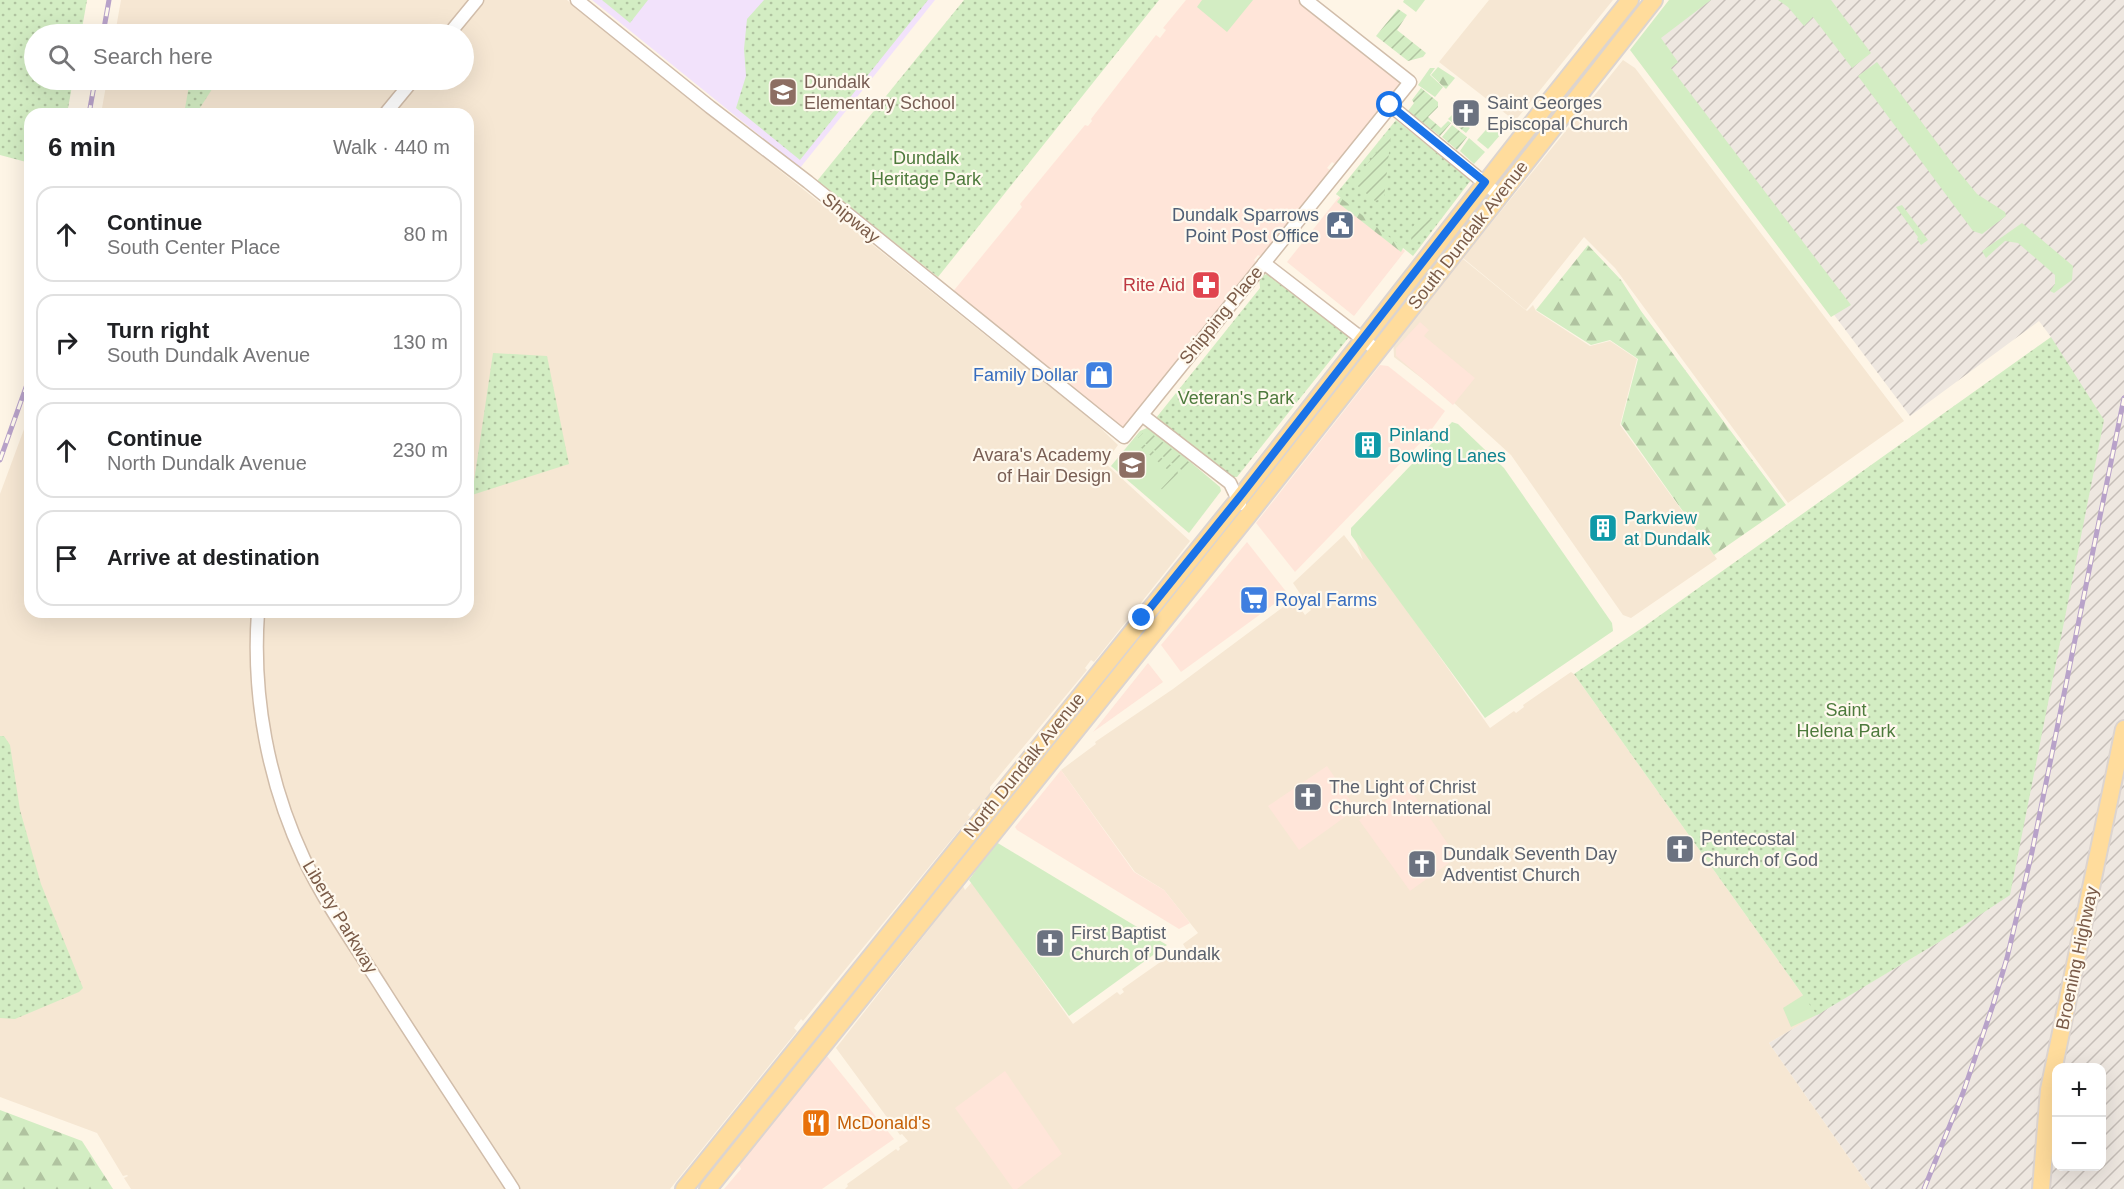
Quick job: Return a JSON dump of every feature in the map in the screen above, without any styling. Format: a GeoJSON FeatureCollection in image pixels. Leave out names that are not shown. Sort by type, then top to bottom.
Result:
{"type":"FeatureCollection","features":[{"type":"Feature","properties":{"kind":"main road","name":"South Dundalk Avenue"},"geometry":{"type":"LineString","coordinates":[[1364,339],[1630,0]]}},
{"type":"Feature","properties":{"kind":"main road","name":"South Dundalk Avenue"},"geometry":{"type":"LineString","coordinates":[[1378,351],[1654,0]]}},
{"type":"Feature","properties":{"kind":"main road","name":"North Dundalk Avenue"},"geometry":{"type":"LineString","coordinates":[[684,1189],[1239,499],[1364,339]]}},
{"type":"Feature","properties":{"kind":"main road","name":"North Dundalk Avenue"},"geometry":{"type":"LineString","coordinates":[[708,1189],[1378,351]]}},
{"type":"Feature","properties":{"kind":"main road","name":"Broening Highway"},"geometry":{"type":"LineString","coordinates":[[2042,1189],[2049,1089],[2124,729]]}},
{"type":"Feature","properties":{"kind":"street"},"geometry":{"type":"LineString","coordinates":[[457,24],[477,0]]}},
{"type":"Feature","properties":{"kind":"street","name":"Shipway"},"geometry":{"type":"LineString","coordinates":[[577,0],[1124,437]]}},
{"type":"Feature","properties":{"kind":"street","name":"Shipping Place"},"geometry":{"type":"LineString","coordinates":[[1124,437],[1410,82],[1306,0]]}},
{"type":"Feature","properties":{"kind":"street"},"geometry":{"type":"LineString","coordinates":[[390,108],[404,90]]}},
{"type":"Feature","properties":{"kind":"street"},"geometry":{"type":"LineString","coordinates":[[1390,105],[1499,195]]}},
{"type":"Feature","properties":{"kind":"street"},"geometry":{"type":"LineString","coordinates":[[1264,263],[1378,351]]}},
{"type":"Feature","properties":{"kind":"street"},"geometry":{"type":"LineString","coordinates":[[1142,415],[1230,483],[1239,499],[1244,520]]}},
{"type":"Feature","properties":{"kind":"street","name":"Liberty Parkway"},"geometry":{"type":"LineString","coordinates":[[258,618],[256,646],[260,709],[277,786],[304,860],[333,910],[513,1189]]}},
{"type":"Feature","properties":{"kind":"shaded area"},"geometry":{"type":"Polygon","coordinates":[[[121,0],[567,0],[1094,422],[1118,445],[1105,463],[1190,541],[1094,662],[1091,660],[1085,668],[1087,670],[990,787],[990,798],[976,811],[973,809],[968,815],[970,817],[803,1021],[801,1019],[794,1028],[797,1031],[670,1189],[131,1189],[124,1178],[128,1176],[123,1176],[97,1133],[0,1097],[0,494],[24,429],[24,618],[474,618],[474,108],[102,108],[105,90],[474,90],[474,24],[117,24],[121,0]]]}},
{"type":"Feature","properties":{"kind":"shaded area","name":"Dundalk Elementary School"},"geometry":{"type":"Polygon","coordinates":[[[592,0],[935,0],[800,168],[592,0]]]}},
{"type":"Feature","properties":{"kind":"shaded area"},"geometry":{"type":"Polygon","coordinates":[[[1186,0],[1301,0],[1403,82],[1335,164],[1332,162],[1327,168],[1330,170],[1262,257],[1258,255],[1254,260],[1257,263],[1194,342],[1191,340],[1121,431],[951,294],[1022,207],[1020,204],[1085,125],[1088,126],[1092,121],[1091,119],[1156,35],[1160,38],[1166,30],[1163,28],[1186,0]]]}},
{"type":"Feature","properties":{"kind":"shaded area"},"geometry":{"type":"Polygon","coordinates":[[[1489,0],[1613,0],[1515,121],[1439,62],[1489,0]]]}},
{"type":"Feature","properties":{"kind":"shaded area"},"geometry":{"type":"Polygon","coordinates":[[[1675,0],[2124,0],[2124,1189],[1871,1189],[1769,1043],[1939,942],[2051,337],[2039,321],[1910,416],[1636,51],[1675,0]]]}},
{"type":"Feature","properties":{"kind":"shaded area"},"geometry":{"type":"Polygon","coordinates":[[[1623,60],[1635,68],[1904,421],[1788,503],[1615,268],[1584,237],[1526,310],[1463,258],[1623,60]]]}},
{"type":"Feature","properties":{"kind":"shaded area"},"geometry":{"type":"Polygon","coordinates":[[[1339,197],[1405,251],[1354,316],[1287,262],[1339,197]]]}},
{"type":"Feature","properties":{"kind":"shaded area"},"geometry":{"type":"Polygon","coordinates":[[[1463,259],[1527,311],[1533,305],[1536,311],[1590,346],[1610,341],[1637,359],[1620,425],[1717,559],[1631,618],[1623,615],[1511,455],[1454,403],[1394,357],[1393,338],[1463,259]]]}},
{"type":"Feature","properties":{"kind":"shaded area"},"geometry":{"type":"Polygon","coordinates":[[[1420,322],[1429,330],[1424,336],[1475,378],[1453,405],[1396,356],[1396,348],[1420,322]]]}},
{"type":"Feature","properties":{"kind":"shaded area"},"geometry":{"type":"Polygon","coordinates":[[[1380,365],[1388,366],[1445,411],[1426,437],[1295,572],[1256,523],[1380,365]]]}},
{"type":"Feature","properties":{"kind":"shaded area"},"geometry":{"type":"Polygon","coordinates":[[[1353,534],[1490,728],[1514,711],[1516,713],[1524,707],[1523,705],[1571,672],[1574,674],[1817,1015],[1769,1043],[1871,1189],[845,1189],[847,1184],[896,1149],[898,1151],[899,1147],[908,1141],[902,1134],[900,1135],[836,1048],[963,886],[965,890],[972,882],[1073,1024],[1117,992],[1120,995],[1124,992],[1122,989],[1176,951],[1178,954],[1186,949],[1183,944],[1198,933],[1164,890],[1135,872],[1061,770],[1096,744],[1095,742],[1173,689],[1294,599],[1305,615],[1311,610],[1293,583],[1344,535],[1363,560],[1353,534]]]}},
{"type":"Feature","properties":{"kind":"shaded area"},"geometry":{"type":"Polygon","coordinates":[[[1247,542],[1288,594],[1181,672],[1161,645],[1247,542]]]}},
{"type":"Feature","properties":{"kind":"shaded area"},"geometry":{"type":"Polygon","coordinates":[[[1148,663],[1163,682],[1093,732],[1148,663]]]}},
{"type":"Feature","properties":{"kind":"shaded area"},"geometry":{"type":"Polygon","coordinates":[[[1327,766],[1356,809],[1299,850],[1268,806],[1327,766]]]}},
{"type":"Feature","properties":{"kind":"shaded area"},"geometry":{"type":"Polygon","coordinates":[[[1061,770],[1134,872],[1164,890],[1190,923],[1179,929],[1017,830],[1015,827],[1061,770]]]}},
{"type":"Feature","properties":{"kind":"shaded area"},"geometry":{"type":"Polygon","coordinates":[[[1407,785],[1457,857],[1410,891],[1359,820],[1407,785]]]}},
{"type":"Feature","properties":{"kind":"shaded area"},"geometry":{"type":"Polygon","coordinates":[[[827,1056],[894,1139],[822,1189],[724,1189],[741,1169],[739,1165],[827,1056]]]}},
{"type":"Feature","properties":{"kind":"shaded area"},"geometry":{"type":"Polygon","coordinates":[[[1005,1071],[1062,1154],[1017,1189],[1013,1189],[955,1108],[1005,1071]]]}},
{"type":"Feature","properties":{"kind":"green space"},"geometry":{"type":"Polygon","coordinates":[[[0,0],[87,0],[83,24],[24,24],[24,90],[71,90],[68,108],[24,108],[24,161],[0,155],[0,0]]]}},
{"type":"Feature","properties":{"kind":"green space"},"geometry":{"type":"Polygon","coordinates":[[[602,0],[648,0],[630,23],[602,0]]]}},
{"type":"Feature","properties":{"kind":"green space","name":"Dundalk Elementary School"},"geometry":{"type":"Polygon","coordinates":[[[764,0],[928,0],[800,160],[736,108],[746,76],[744,49],[747,19],[764,0]]]}},
{"type":"Feature","properties":{"kind":"green space","name":"Dundalk Heritage Park"},"geometry":{"type":"Polygon","coordinates":[[[964,0],[1159,0],[938,277],[817,181],[964,0]]]}},
{"type":"Feature","properties":{"kind":"green space"},"geometry":{"type":"Polygon","coordinates":[[[1202,0],[1253,0],[1227,32],[1197,7],[1202,0]]]}},
{"type":"Feature","properties":{"kind":"green space"},"geometry":{"type":"Polygon","coordinates":[[[1404,0],[1425,0],[1416,12],[1403,2],[1404,0]]]}},
{"type":"Feature","properties":{"kind":"green space"},"geometry":{"type":"Polygon","coordinates":[[[1669,0],[1711,0],[1661,38],[1678,62],[1671,68],[1851,305],[1831,317],[1630,50],[1669,0]]]}},
{"type":"Feature","properties":{"kind":"green space"},"geometry":{"type":"Polygon","coordinates":[[[1778,0],[1831,0],[1871,53],[1852,68],[1813,17],[1804,26],[1788,7],[1778,0]]]}},
{"type":"Feature","properties":{"kind":"green space"},"geometry":{"type":"Polygon","coordinates":[[[1398,9],[1407,15],[1397,30],[1426,53],[1423,57],[1408,61],[1376,36],[1398,9]]]}},
{"type":"Feature","properties":{"kind":"green space"},"geometry":{"type":"Polygon","coordinates":[[[1877,62],[1977,194],[2005,212],[2006,216],[1982,234],[1973,231],[1858,76],[1877,62]]]}},
{"type":"Feature","properties":{"kind":"green space"},"geometry":{"type":"Polygon","coordinates":[[[1438,67],[1455,78],[1446,89],[1431,75],[1438,67]]]}},
{"type":"Feature","properties":{"kind":"green space"},"geometry":{"type":"Polygon","coordinates":[[[1430,68],[1435,68],[1430,75],[1443,87],[1435,97],[1418,85],[1430,68]]]}},
{"type":"Feature","properties":{"kind":"green space"},"geometry":{"type":"Polygon","coordinates":[[[1421,88],[1438,102],[1438,107],[1428,117],[1441,128],[1448,121],[1451,123],[1440,136],[1408,111],[1414,103],[1412,100],[1421,88]]]}},
{"type":"Feature","properties":{"kind":"green space"},"geometry":{"type":"Polygon","coordinates":[[[188,90],[212,90],[200,108],[185,108],[188,90]]]}},
{"type":"Feature","properties":{"kind":"green space"},"geometry":{"type":"Polygon","coordinates":[[[1453,114],[1470,128],[1466,133],[1448,119],[1453,114]]]}},
{"type":"Feature","properties":{"kind":"green space"},"geometry":{"type":"Polygon","coordinates":[[[1498,116],[1508,126],[1488,149],[1477,140],[1498,116]]]}},
{"type":"Feature","properties":{"kind":"green space"},"geometry":{"type":"Polygon","coordinates":[[[1396,120],[1471,180],[1413,256],[1336,194],[1396,120]]]}},
{"type":"Feature","properties":{"kind":"green space"},"geometry":{"type":"Polygon","coordinates":[[[1452,125],[1467,137],[1457,150],[1442,137],[1452,125]]]}},
{"type":"Feature","properties":{"kind":"green space"},"geometry":{"type":"Polygon","coordinates":[[[1391,134],[1384,198],[1375,201],[1353,182],[1391,134]]]}},
{"type":"Feature","properties":{"kind":"green space"},"geometry":{"type":"Polygon","coordinates":[[[1469,138],[1485,152],[1474,164],[1460,151],[1469,138]]]}},
{"type":"Feature","properties":{"kind":"green space"},"geometry":{"type":"Polygon","coordinates":[[[1350,186],[1405,244],[1401,252],[1337,202],[1350,186]]]}},
{"type":"Feature","properties":{"kind":"green space"},"geometry":{"type":"Polygon","coordinates":[[[1902,205],[1928,240],[1921,245],[1918,237],[1896,207],[1902,205]]]}},
{"type":"Feature","properties":{"kind":"green space"},"geometry":{"type":"Polygon","coordinates":[[[1423,218],[1433,219],[1412,245],[1412,229],[1423,218]]]}},
{"type":"Feature","properties":{"kind":"green space"},"geometry":{"type":"Polygon","coordinates":[[[2022,223],[2073,266],[2072,280],[2054,293],[2050,291],[2055,284],[2055,275],[2018,243],[2005,241],[1986,258],[1982,251],[2022,223]]]}},
{"type":"Feature","properties":{"kind":"green space"},"geometry":{"type":"Polygon","coordinates":[[[1588,245],[1621,280],[1641,311],[1786,505],[1714,555],[1621,424],[1638,359],[1610,340],[1591,345],[1536,310],[1588,245]]]}},
{"type":"Feature","properties":{"kind":"green space","name":"Veteran's Park"},"geometry":{"type":"Polygon","coordinates":[[[1270,274],[1349,337],[1237,477],[1232,477],[1156,418],[1260,288],[1259,275],[1270,274]]]}},
{"type":"Feature","properties":{"kind":"green space","name":"Saint Helena Park"},"geometry":{"type":"Polygon","coordinates":[[[2051,337],[2104,420],[2010,895],[1939,942],[1817,1015],[1574,674],[2051,337]]]}},
{"type":"Feature","properties":{"kind":"green space"},"geometry":{"type":"Polygon","coordinates":[[[493,353],[547,356],[569,464],[474,494],[493,353]]]}},
{"type":"Feature","properties":{"kind":"green space"},"geometry":{"type":"Polygon","coordinates":[[[1452,422],[1458,424],[1504,468],[1612,623],[1613,631],[1485,718],[1351,535],[1351,528],[1452,422]]]}},
{"type":"Feature","properties":{"kind":"green space"},"geometry":{"type":"Polygon","coordinates":[[[1149,427],[1220,487],[1221,491],[1189,533],[1111,466],[1140,431],[1149,427]]]}},
{"type":"Feature","properties":{"kind":"green space"},"geometry":{"type":"Polygon","coordinates":[[[1143,433],[1152,434],[1194,466],[1187,474],[1138,438],[1143,433]]]}},
{"type":"Feature","properties":{"kind":"green space"},"geometry":{"type":"Polygon","coordinates":[[[1141,442],[1177,470],[1179,477],[1166,491],[1161,489],[1174,475],[1139,446],[1141,442]]]}},
{"type":"Feature","properties":{"kind":"green space"},"geometry":{"type":"Polygon","coordinates":[[[0,736],[4,736],[10,745],[20,810],[41,884],[83,988],[79,992],[15,1019],[0,1018],[0,736]]]}},
{"type":"Feature","properties":{"kind":"green space"},"geometry":{"type":"Polygon","coordinates":[[[996,842],[1167,945],[1069,1016],[969,880],[996,842]]]}},
{"type":"Feature","properties":{"kind":"green space"},"geometry":{"type":"Polygon","coordinates":[[[1136,930],[1157,943],[1113,973],[1109,964],[1136,930]]]}},
{"type":"Feature","properties":{"kind":"green space"},"geometry":{"type":"Polygon","coordinates":[[[1813,989],[1830,1005],[1821,1013],[1791,1027],[1783,1008],[1813,989]]]}},
{"type":"Feature","properties":{"kind":"green space"},"geometry":{"type":"Polygon","coordinates":[[[0,1110],[82,1141],[113,1189],[0,1189],[0,1110]]]}},
{"type":"Feature","properties":{"kind":"railway"},"geometry":{"type":"LineString","coordinates":[[105,24],[109,0]]}},
{"type":"Feature","properties":{"kind":"railway"},"geometry":{"type":"LineString","coordinates":[[90,108],[93,90]]}},
{"type":"Feature","properties":{"kind":"railway"},"geometry":{"type":"LineString","coordinates":[[0,460],[24,393]]}},
{"type":"Feature","properties":{"kind":"railway"},"geometry":{"type":"LineString","coordinates":[[1924,1189],[1963,1093],[2007,958],[2032,852],[2124,398]]}},
{"type":"Feature","properties":{"kind":"place","name":"Dundalk Elementary School"},"geometry":{"type":"Point","coordinates":[783,92]}},
{"type":"Feature","properties":{"kind":"place","name":"Saint Georges Episcopal Church"},"geometry":{"type":"Point","coordinates":[1466,113]}},
{"type":"Feature","properties":{"kind":"place","name":"Dundalk Sparrows Point Post Office"},"geometry":{"type":"Point","coordinates":[1340,225]}},
{"type":"Feature","properties":{"kind":"place","name":"Rite Aid"},"geometry":{"type":"Point","coordinates":[1206,285]}},
{"type":"Feature","properties":{"kind":"place","name":"Family Dollar"},"geometry":{"type":"Point","coordinates":[1099,375]}},
{"type":"Feature","properties":{"kind":"place","name":"Pinland Bowling Lanes"},"geometry":{"type":"Point","coordinates":[1368,445]}},
{"type":"Feature","properties":{"kind":"place","name":"Avara's Academy of Hair Design"},"geometry":{"type":"Point","coordinates":[1132,465]}},
{"type":"Feature","properties":{"kind":"place","name":"Parkview at Dundalk"},"geometry":{"type":"Point","coordinates":[1603,528]}},
{"type":"Feature","properties":{"kind":"place","name":"Royal Farms"},"geometry":{"type":"Point","coordinates":[1254,600]}},
{"type":"Feature","properties":{"kind":"place","name":"The Light of Christ Church International"},"geometry":{"type":"Point","coordinates":[1308,797]}},
{"type":"Feature","properties":{"kind":"place","name":"Pentecostal Church of God"},"geometry":{"type":"Point","coordinates":[1680,849]}},
{"type":"Feature","properties":{"kind":"place","name":"Dundalk Seventh Day Adventist Church"},"geometry":{"type":"Point","coordinates":[1422,864]}},
{"type":"Feature","properties":{"kind":"place","name":"First Baptist Church of Dundalk"},"geometry":{"type":"Point","coordinates":[1050,943]}},
{"type":"Feature","properties":{"kind":"place","name":"McDonald's"},"geometry":{"type":"Point","coordinates":[816,1123]}},
{"type":"Feature","properties":{"kind":"route"},"geometry":{"type":"LineString","coordinates":[[1142,618],[1364,339],[1485,182],[1390,105]]}}]}
